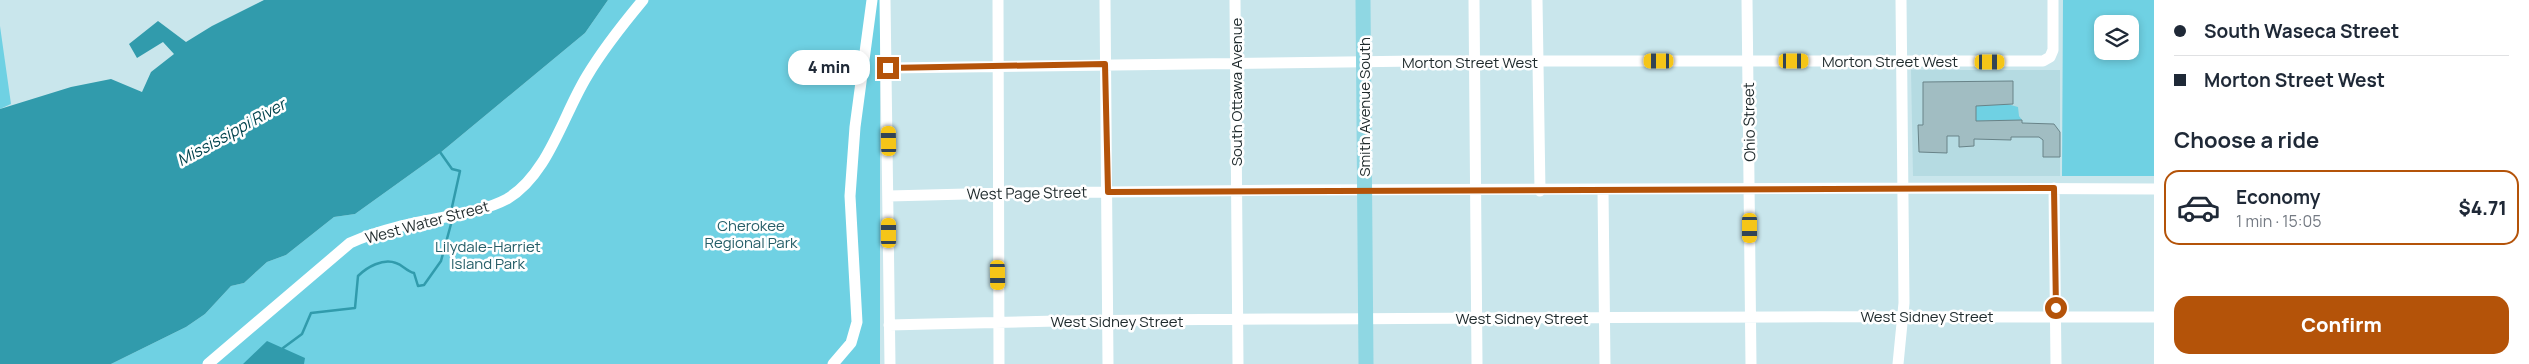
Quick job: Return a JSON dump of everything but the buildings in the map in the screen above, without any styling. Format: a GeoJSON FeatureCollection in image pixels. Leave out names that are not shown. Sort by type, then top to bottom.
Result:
{"type":"FeatureCollection","features":[{"type":"Feature","properties":{"kind":"main road","name":"Smith Avenue South"},"geometry":{"type":"LineString","coordinates":[[1363,0],[1366,364]]}},
{"type":"Feature","properties":{"kind":"street","name":"West Water Street"},"geometry":{"type":"LineString","coordinates":[[208,364],[350,243],[371,234],[486,208],[508,198],[530,180],[541,165],[587,76],[615,34],[643,0]]}},
{"type":"Feature","properties":{"kind":"street"},"geometry":{"type":"LineString","coordinates":[[833,364],[851,343],[857,322],[850,196],[854,127],[872,0]]}},
{"type":"Feature","properties":{"kind":"street"},"geometry":{"type":"LineString","coordinates":[[885,0],[888,68],[890,364]]}},
{"type":"Feature","properties":{"kind":"street"},"geometry":{"type":"LineString","coordinates":[[998,0],[997,193],[999,364]]}},
{"type":"Feature","properties":{"kind":"street"},"geometry":{"type":"LineString","coordinates":[[1105,0],[1108,364]]}},
{"type":"Feature","properties":{"kind":"street","name":"South Ottawa Avenue"},"geometry":{"type":"LineString","coordinates":[[1235,0],[1238,364]]}},
{"type":"Feature","properties":{"kind":"street"},"geometry":{"type":"LineString","coordinates":[[1474,0],[1477,364]]}},
{"type":"Feature","properties":{"kind":"street"},"geometry":{"type":"LineString","coordinates":[[1538,0],[1540,191]]}},
{"type":"Feature","properties":{"kind":"street","name":"Ohio Street"},"geometry":{"type":"LineString","coordinates":[[1747,0],[1751,364]]}},
{"type":"Feature","properties":{"kind":"street"},"geometry":{"type":"LineString","coordinates":[[1898,364],[1901,315],[1904,303],[1901,0]]}},
{"type":"Feature","properties":{"kind":"street","name":"Morton Street West"},"geometry":{"type":"LineString","coordinates":[[888,68],[998,65],[1364,62],[2043,61],[2050,57],[2053,50],[2053,0]]}},
{"type":"Feature","properties":{"kind":"street"},"geometry":{"type":"LineString","coordinates":[[2054,188],[2056,363]]}},
{"type":"Feature","properties":{"kind":"street","name":"West Page Street"},"geometry":{"type":"LineString","coordinates":[[889,196],[997,193],[1365,190],[2154,189]]}},
{"type":"Feature","properties":{"kind":"street"},"geometry":{"type":"LineString","coordinates":[[1603,190],[1605,364]]}},
{"type":"Feature","properties":{"kind":"street","name":"West Sidney Street"},"geometry":{"type":"LineString","coordinates":[[890,325],[999,321],[1366,318],[1901,315],[2154,317]]}},
{"type":"Feature","properties":{"kind":"shaded area"},"geometry":{"type":"Polygon","coordinates":[[[1911,70],[2060,70],[2060,176],[1913,176],[1911,70]]]}},
{"type":"Feature","properties":{"kind":"green space"},"geometry":{"type":"Polygon","coordinates":[[[608,0],[880,0],[880,364],[111,364],[186,327],[205,314],[231,286],[244,283],[267,262],[286,255],[334,217],[355,214],[440,153],[585,33],[608,0]]]}},
{"type":"Feature","properties":{"kind":"green space"},"geometry":{"type":"Polygon","coordinates":[[[2063,0],[2154,0],[2154,176],[2062,176],[2063,0]]]}},
{"type":"Feature","properties":{"kind":"green space"},"geometry":{"type":"Polygon","coordinates":[[[0,26],[11,104],[0,109],[0,26]]]}},
{"type":"Feature","properties":{"kind":"green space"},"geometry":{"type":"Polygon","coordinates":[[[2007,104],[2018,107],[2019,116],[2022,120],[1976,121],[1976,105],[2007,104]]]}},
{"type":"Feature","properties":{"kind":"water","name":"Mississippi River"},"geometry":{"type":"Polygon","coordinates":[[[264,0],[608,0],[585,33],[440,153],[355,214],[334,217],[286,255],[267,262],[244,283],[231,286],[205,314],[186,327],[111,364],[0,364],[0,109],[71,87],[111,79],[142,92],[151,72],[174,54],[163,42],[137,58],[129,44],[158,21],[186,42],[212,26],[264,0]]]}},
{"type":"Feature","properties":{"kind":"water"},"geometry":{"type":"Polygon","coordinates":[[[267,341],[305,358],[304,364],[243,364],[267,341]]]}},
{"type":"Feature","properties":{"kind":"waterway"},"geometry":{"type":"LineString","coordinates":[[440,152],[452,169],[460,171],[452,207]]}},
{"type":"Feature","properties":{"kind":"waterway"},"geometry":{"type":"LineString","coordinates":[[283,348],[302,334],[311,313],[355,308],[358,276],[376,264],[386,262],[398,264],[414,273],[418,286],[424,285],[441,261],[451,224]]}},
{"type":"Feature","properties":{"kind":"route"},"geometry":{"type":"LineString","coordinates":[[888,68],[1105,64],[1108,192],[2054,188],[2056,308]]}},
{"type":"Feature","properties":{"kind":"park label","name":"Cherokee Regional Park"},"geometry":{"type":"Point","coordinates":[751,234]}},
{"type":"Feature","properties":{"kind":"park label","name":"Lilydale-Harriet Island Park"},"geometry":{"type":"Point","coordinates":[488,254]}}]}
